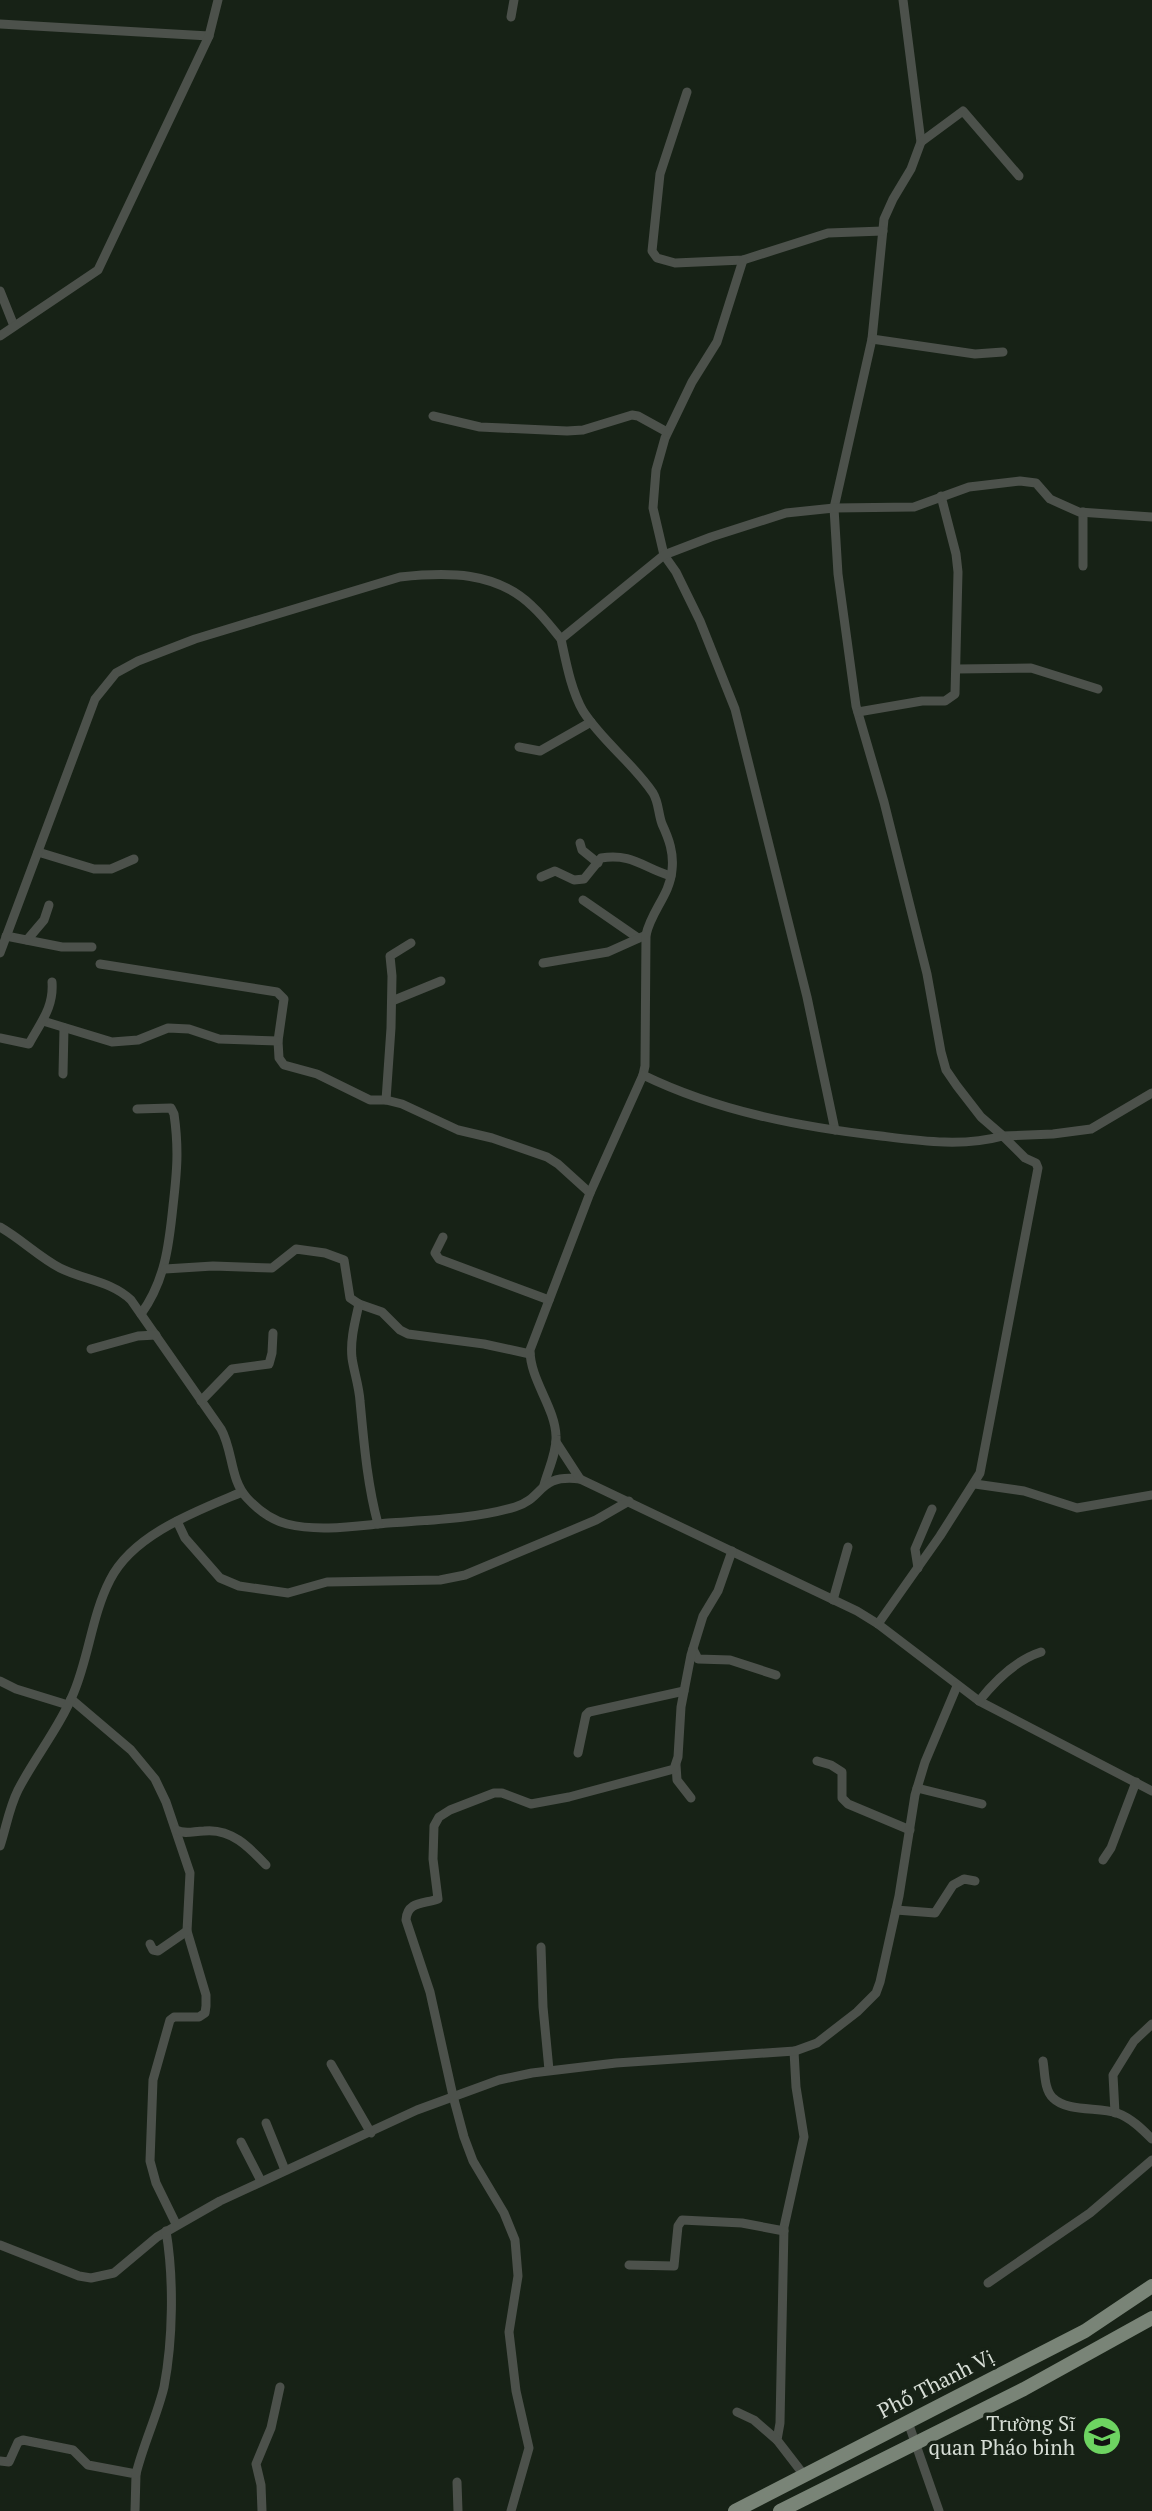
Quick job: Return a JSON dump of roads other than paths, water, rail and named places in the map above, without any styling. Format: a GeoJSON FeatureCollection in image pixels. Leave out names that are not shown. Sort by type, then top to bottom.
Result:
{"type":"FeatureCollection","features":[{"type":"Feature","properties":{"kind":"main road","name":"Phố Thanh Vị"},"geometry":{"type":"LineString","coordinates":[[735,2511],[1085,2331],[1152,2286]]}},
{"type":"Feature","properties":{"kind":"main road","name":"Phố Thanh Vị"},"geometry":{"type":"LineString","coordinates":[[780,2511],[1024,2389],[1152,2318]]}},
{"type":"Feature","properties":{"kind":"street"},"geometry":{"type":"LineString","coordinates":[[0,336],[98,270],[209,36],[218,0]]}},
{"type":"Feature","properties":{"kind":"street"},"geometry":{"type":"LineString","coordinates":[[511,17],[514,0]]}},
{"type":"Feature","properties":{"kind":"street"},"geometry":{"type":"LineString","coordinates":[[878,1624],[980,1473],[1038,1168],[1036,1163],[1025,1158],[981,1116],[946,1070],[927,974],[884,802],[858,712],[838,574],[834,508],[872,339],[884,219],[911,169],[921,142],[903,0]]}},
{"type":"Feature","properties":{"kind":"street"},"geometry":{"type":"LineString","coordinates":[[0,24],[209,36]]}},
{"type":"Feature","properties":{"kind":"street"},"geometry":{"type":"LineString","coordinates":[[687,92],[660,174],[652,252],[657,258],[675,263],[743,260],[828,233],[883,231]]}},
{"type":"Feature","properties":{"kind":"street"},"geometry":{"type":"LineString","coordinates":[[921,142],[963,111],[1019,176]]}},
{"type":"Feature","properties":{"kind":"street"},"geometry":{"type":"LineString","coordinates":[[743,260],[728,315],[717,342],[662,429],[653,508],[664,555],[676,572],[695,610],[735,709],[807,997],[835,1130]]}},
{"type":"Feature","properties":{"kind":"street"},"geometry":{"type":"LineString","coordinates":[[0,291],[15,326]]}},
{"type":"Feature","properties":{"kind":"street"},"geometry":{"type":"LineString","coordinates":[[872,339],[975,354],[1003,352]]}},
{"type":"Feature","properties":{"kind":"street"},"geometry":{"type":"LineString","coordinates":[[433,416],[472,426],[583,430],[632,415],[662,429]]}},
{"type":"Feature","properties":{"kind":"street"},"geometry":{"type":"LineString","coordinates":[[561,639],[664,555],[786,513],[834,508],[914,507],[969,487],[1020,481],[1033,482],[1041,487],[1050,499],[1083,512],[1152,517]]}},
{"type":"Feature","properties":{"kind":"street"},"geometry":{"type":"LineString","coordinates":[[858,712],[922,701],[950,700],[955,693],[956,554],[941,496]]}},
{"type":"Feature","properties":{"kind":"street"},"geometry":{"type":"LineString","coordinates":[[1083,512],[1083,566]]}},
{"type":"Feature","properties":{"kind":"street"},"geometry":{"type":"LineString","coordinates":[[0,953],[95,699],[116,673],[138,661],[195,639],[400,577],[432,573],[490,579],[531,605],[561,639],[566,664],[581,708],[654,795],[673,856],[665,896],[642,937],[643,1075],[590,1193],[530,1354],[555,1428],[556,1442],[544,1485]]}},
{"type":"Feature","properties":{"kind":"street"},"geometry":{"type":"LineString","coordinates":[[957,669],[1031,668],[1098,689]]}},
{"type":"Feature","properties":{"kind":"street"},"geometry":{"type":"LineString","coordinates":[[519,747],[540,751],[591,722]]}},
{"type":"Feature","properties":{"kind":"street"},"geometry":{"type":"LineString","coordinates":[[580,843],[582,850],[598,863]]}},
{"type":"Feature","properties":{"kind":"street"},"geometry":{"type":"LineString","coordinates":[[38,852],[94,869],[111,869],[134,859]]}},
{"type":"Feature","properties":{"kind":"street"},"geometry":{"type":"LineString","coordinates":[[541,877],[555,871],[574,880],[584,879],[601,858],[615,856],[628,857],[671,876]]}},
{"type":"Feature","properties":{"kind":"street"},"geometry":{"type":"LineString","coordinates":[[583,900],[642,937]]}},
{"type":"Feature","properties":{"kind":"street"},"geometry":{"type":"LineString","coordinates":[[27,940],[44,920],[49,905]]}},
{"type":"Feature","properties":{"kind":"street"},"geometry":{"type":"LineString","coordinates":[[6,936],[62,947],[92,947]]}},
{"type":"Feature","properties":{"kind":"street"},"geometry":{"type":"LineString","coordinates":[[543,963],[608,952],[642,937]]}},
{"type":"Feature","properties":{"kind":"street"},"geometry":{"type":"LineString","coordinates":[[386,1100],[392,1002],[390,956],[411,943]]}},
{"type":"Feature","properties":{"kind":"street"},"geometry":{"type":"LineString","coordinates":[[100,964],[277,992],[284,999],[278,1041],[279,1060],[284,1065],[317,1074],[370,1100],[402,1104],[458,1130],[492,1138],[547,1157],[590,1193]]}},
{"type":"Feature","properties":{"kind":"street"},"geometry":{"type":"LineString","coordinates":[[392,1002],[441,981]]}},
{"type":"Feature","properties":{"kind":"street"},"geometry":{"type":"LineString","coordinates":[[0,1038],[29,1044],[52,1001],[52,982]]}},
{"type":"Feature","properties":{"kind":"street"},"geometry":{"type":"LineString","coordinates":[[43,1021],[112,1042],[138,1040],[168,1028],[190,1029],[219,1039],[278,1041]]}},
{"type":"Feature","properties":{"kind":"street"},"geometry":{"type":"LineString","coordinates":[[63,1074],[64,1028]]}},
{"type":"Feature","properties":{"kind":"street"},"geometry":{"type":"LineString","coordinates":[[643,1075],[732,1109],[806,1126],[947,1143],[1091,1129],[1152,1093]]}},
{"type":"Feature","properties":{"kind":"street"},"geometry":{"type":"LineString","coordinates":[[137,1109],[171,1108],[179,1154],[165,1269],[150,1302],[141,1314]]}},
{"type":"Feature","properties":{"kind":"street"},"geometry":{"type":"LineString","coordinates":[[0,1227],[56,1266],[74,1275],[114,1287],[131,1300],[226,1437],[242,1492],[274,1520],[318,1528],[469,1517],[516,1507],[530,1499],[544,1485],[560,1478],[580,1479],[878,1624],[979,1701],[1152,1791]]}},
{"type":"Feature","properties":{"kind":"street"},"geometry":{"type":"LineString","coordinates":[[443,1237],[435,1253],[439,1259],[549,1300]]}},
{"type":"Feature","properties":{"kind":"street"},"geometry":{"type":"LineString","coordinates":[[165,1269],[213,1266],[272,1268],[296,1250],[313,1250],[339,1256],[344,1260],[348,1294],[359,1304],[382,1312],[400,1330],[408,1334],[484,1344],[530,1354]]}},
{"type":"Feature","properties":{"kind":"street"},"geometry":{"type":"LineString","coordinates":[[359,1304],[352,1358],[360,1401],[366,1472],[378,1524]]}},
{"type":"Feature","properties":{"kind":"street"},"geometry":{"type":"LineString","coordinates":[[201,1401],[232,1369],[269,1364],[273,1333]]}},
{"type":"Feature","properties":{"kind":"street"},"geometry":{"type":"LineString","coordinates":[[91,1349],[138,1336],[156,1335]]}},
{"type":"Feature","properties":{"kind":"street"},"geometry":{"type":"LineString","coordinates":[[556,1442],[580,1479]]}},
{"type":"Feature","properties":{"kind":"street"},"geometry":{"type":"LineString","coordinates":[[975,1484],[1024,1491],[1077,1508],[1152,1495]]}},
{"type":"Feature","properties":{"kind":"street"},"geometry":{"type":"LineString","coordinates":[[0,1846],[19,1787],[69,1702],[110,1580],[134,1551],[177,1521],[242,1492]]}},
{"type":"Feature","properties":{"kind":"street"},"geometry":{"type":"LineString","coordinates":[[177,1521],[185,1538],[220,1578],[239,1586],[288,1593],[327,1582],[440,1580],[465,1575],[576,1529],[629,1501]]}},
{"type":"Feature","properties":{"kind":"street"},"geometry":{"type":"LineString","coordinates":[[918,1568],[915,1549],[932,1509]]}},
{"type":"Feature","properties":{"kind":"street"},"geometry":{"type":"LineString","coordinates":[[833,1600],[848,1547]]}},
{"type":"Feature","properties":{"kind":"street"},"geometry":{"type":"LineString","coordinates":[[691,1798],[677,1780],[676,1765],[684,1691],[693,1649],[704,1616],[718,1591],[732,1551]]}},
{"type":"Feature","properties":{"kind":"street"},"geometry":{"type":"LineString","coordinates":[[693,1649],[698,1659],[730,1660],[776,1675]]}},
{"type":"Feature","properties":{"kind":"street"},"geometry":{"type":"LineString","coordinates":[[979,1701],[1002,1676],[1031,1655],[1041,1652]]}},
{"type":"Feature","properties":{"kind":"street"},"geometry":{"type":"LineString","coordinates":[[0,1681],[16,1689],[69,1702],[131,1750],[147,1767],[166,1802],[176,1830],[192,1881],[187,1931],[206,1995],[205,2013],[199,2017],[174,2017],[170,2020],[156,2067],[152,2096],[150,2161],[156,2183],[176,2224]]}},
{"type":"Feature","properties":{"kind":"street"},"geometry":{"type":"LineString","coordinates":[[0,2245],[62,2270],[91,2278],[114,2273],[176,2224],[261,2181],[453,2096],[499,2080],[549,2070],[629,2062],[794,2051],[817,2043],[857,2012],[876,1993],[896,1910],[917,1787],[957,1685]]}},
{"type":"Feature","properties":{"kind":"street"},"geometry":{"type":"LineString","coordinates":[[578,1753],[586,1715],[589,1712],[684,1691]]}},
{"type":"Feature","properties":{"kind":"street"},"geometry":{"type":"LineString","coordinates":[[817,1761],[842,1772],[842,1798],[848,1804],[910,1830]]}},
{"type":"Feature","properties":{"kind":"street"},"geometry":{"type":"LineString","coordinates":[[511,2511],[529,2448],[516,2391],[509,2332],[518,2262],[510,2225],[473,2161],[453,2096],[430,1992],[406,1920],[409,1907],[438,1899],[433,1826],[439,1817],[450,1810],[494,1793],[502,1793],[531,1804],[569,1797],[664,1772],[674,1769],[676,1765]]}},
{"type":"Feature","properties":{"kind":"street"},"geometry":{"type":"LineString","coordinates":[[1103,1860],[1111,1848],[1136,1783]]}},
{"type":"Feature","properties":{"kind":"street"},"geometry":{"type":"LineString","coordinates":[[917,1787],[982,1804]]}},
{"type":"Feature","properties":{"kind":"street"},"geometry":{"type":"LineString","coordinates":[[176,1830],[182,1833],[218,1831],[230,1835],[245,1844],[266,1865]]}},
{"type":"Feature","properties":{"kind":"street"},"geometry":{"type":"LineString","coordinates":[[896,1910],[935,1913],[953,1885],[964,1878],[975,1881]]}},
{"type":"Feature","properties":{"kind":"street"},"geometry":{"type":"LineString","coordinates":[[150,1944],[153,1950],[158,1951],[187,1931]]}},
{"type":"Feature","properties":{"kind":"street"},"geometry":{"type":"LineString","coordinates":[[541,1947],[549,2070]]}},
{"type":"Feature","properties":{"kind":"street"},"geometry":{"type":"LineString","coordinates":[[1115,2113],[1113,2075],[1134,2041],[1152,2024]]}},
{"type":"Feature","properties":{"kind":"street"},"geometry":{"type":"LineString","coordinates":[[777,2440],[780,2423],[784,2231],[786,2212],[804,2144],[794,2051]]}},
{"type":"Feature","properties":{"kind":"street"},"geometry":{"type":"LineString","coordinates":[[1043,2061],[1048,2092],[1054,2100],[1115,2113],[1135,2123],[1152,2139]]}},
{"type":"Feature","properties":{"kind":"street"},"geometry":{"type":"LineString","coordinates":[[331,2064],[371,2133]]}},
{"type":"Feature","properties":{"kind":"street"},"geometry":{"type":"LineString","coordinates":[[266,2123],[285,2170]]}},
{"type":"Feature","properties":{"kind":"street"},"geometry":{"type":"LineString","coordinates":[[241,2142],[261,2181]]}},
{"type":"Feature","properties":{"kind":"street"},"geometry":{"type":"LineString","coordinates":[[988,2283],[1090,2213],[1152,2160]]}},
{"type":"Feature","properties":{"kind":"street"},"geometry":{"type":"LineString","coordinates":[[629,2265],[674,2266],[678,2226],[682,2220],[742,2223],[784,2231]]}},
{"type":"Feature","properties":{"kind":"street"},"geometry":{"type":"LineString","coordinates":[[135,2511],[136,2474],[143,2445],[163,2390],[170,2352],[169,2249],[166,2231]]}},
{"type":"Feature","properties":{"kind":"street"},"geometry":{"type":"LineString","coordinates":[[262,2511],[261,2485],[256,2464],[271,2428],[280,2387]]}},
{"type":"Feature","properties":{"kind":"street"},"geometry":{"type":"LineString","coordinates":[[737,2412],[754,2420],[777,2440],[804,2474]]}},
{"type":"Feature","properties":{"kind":"street"},"geometry":{"type":"LineString","coordinates":[[908,2422],[939,2511]]}},
{"type":"Feature","properties":{"kind":"street"},"geometry":{"type":"LineString","coordinates":[[0,2461],[9,2462],[19,2442],[30,2441],[73,2450],[88,2465],[136,2474]]}},
{"type":"Feature","properties":{"kind":"street"},"geometry":{"type":"LineString","coordinates":[[457,2482],[458,2511]]}},
{"type":"Feature","properties":{"kind":"place","name":"Trường Sĩ quan Pháo binh"},"geometry":{"type":"Point","coordinates":[1102,2436]}}]}
